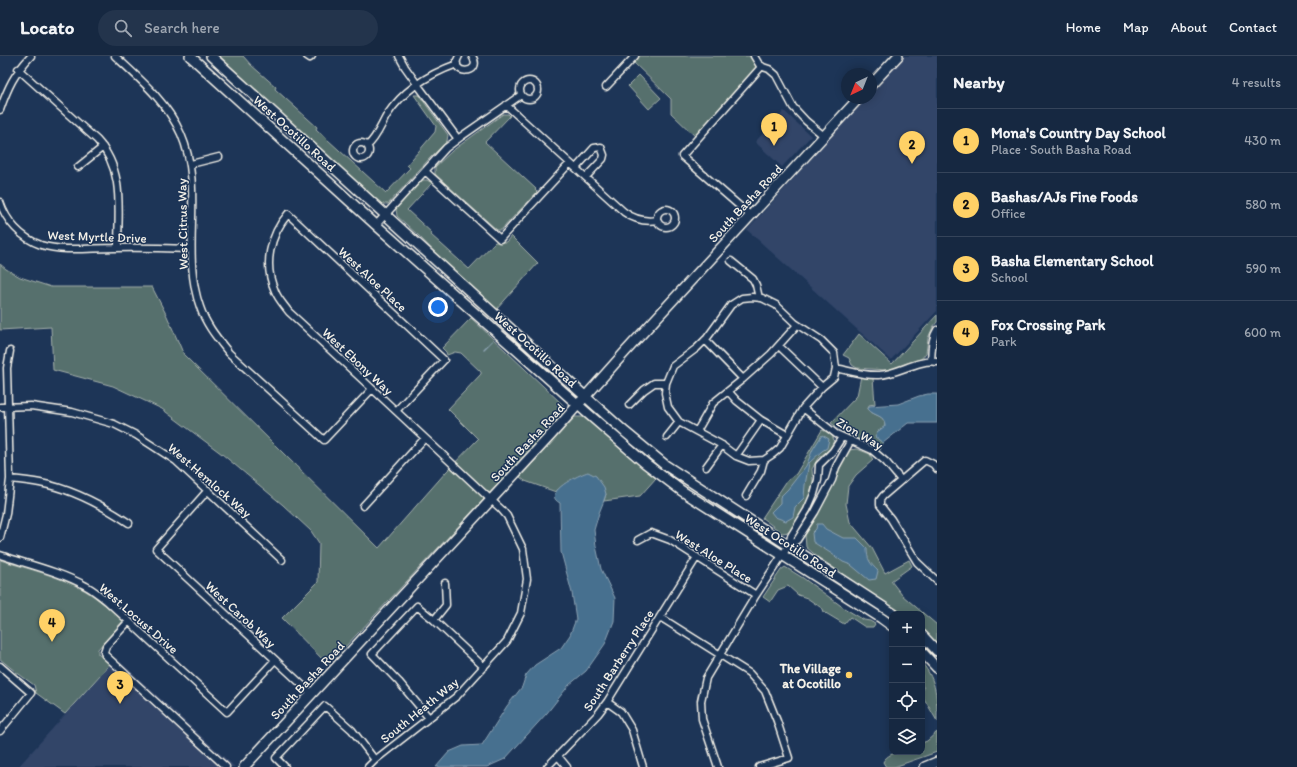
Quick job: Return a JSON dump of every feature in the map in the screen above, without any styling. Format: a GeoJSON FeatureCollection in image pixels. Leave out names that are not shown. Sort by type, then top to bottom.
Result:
{"type":"FeatureCollection","features":[{"type":"Feature","properties":{"kind":"main road","name":"West Ocotillo Road"},"geometry":{"type":"LineString","coordinates":[[190,56],[376,225],[645,463],[682,491],[889,621]]}},
{"type":"Feature","properties":{"kind":"main road","name":"West Ocotillo Road"},"geometry":{"type":"LineString","coordinates":[[211,56],[585,397],[665,465],[889,611]]}},
{"type":"Feature","properties":{"kind":"main road"},"geometry":{"type":"LineString","coordinates":[[877,79],[898,56]]}},
{"type":"Feature","properties":{"kind":"main road","name":"South Basha Road"},"geometry":{"type":"LineString","coordinates":[[244,767],[853,104]]}},
{"type":"Feature","properties":{"kind":"main road"},"geometry":{"type":"LineString","coordinates":[[926,642],[937,651]]}},
{"type":"Feature","properties":{"kind":"main road"},"geometry":{"type":"LineString","coordinates":[[925,655],[937,668]]}},
{"type":"Feature","properties":{"kind":"main road"},"geometry":{"type":"LineString","coordinates":[[925,767],[937,762]]}},
{"type":"Feature","properties":{"kind":"street"},"geometry":{"type":"LineString","coordinates":[[0,110],[9,84],[18,70],[31,56]]}},
{"type":"Feature","properties":{"kind":"street","name":"West Citrus Way"},"geometry":{"type":"LineString","coordinates":[[115,56],[145,84],[167,108],[181,134],[191,164],[193,186],[191,249],[193,273],[200,307],[208,324],[229,353],[324,440],[372,389]]}},
{"type":"Feature","properties":{"kind":"street"},"geometry":{"type":"LineString","coordinates":[[399,56],[417,84],[458,139]]}},
{"type":"Feature","properties":{"kind":"street"},"geometry":{"type":"LineString","coordinates":[[459,56],[457,64],[461,70],[469,71],[473,68],[475,63],[472,56]]}},
{"type":"Feature","properties":{"kind":"street"},"geometry":{"type":"LineString","coordinates":[[606,87],[635,56]]}},
{"type":"Feature","properties":{"kind":"street"},"geometry":{"type":"LineString","coordinates":[[754,56],[762,66],[769,69],[776,75],[794,107],[806,121],[824,136]]}},
{"type":"Feature","properties":{"kind":"street"},"geometry":{"type":"LineString","coordinates":[[367,146],[394,106],[402,97],[433,73],[457,64]]}},
{"type":"Feature","properties":{"kind":"street"},"geometry":{"type":"LineString","coordinates":[[751,216],[682,156],[762,66]]}},
{"type":"Feature","properties":{"kind":"street"},"geometry":{"type":"LineString","coordinates":[[18,70],[103,147],[110,159],[115,170],[118,192],[118,248]]}},
{"type":"Feature","properties":{"kind":"street"},"geometry":{"type":"LineString","coordinates":[[376,225],[441,153],[521,94]]}},
{"type":"Feature","properties":{"kind":"street"},"geometry":{"type":"LineString","coordinates":[[506,105],[628,215],[642,221],[657,220]]}},
{"type":"Feature","properties":{"kind":"street"},"geometry":{"type":"LineString","coordinates":[[78,167],[103,147]]}},
{"type":"Feature","properties":{"kind":"street"},"geometry":{"type":"LineString","coordinates":[[576,168],[594,148],[601,147],[604,155],[586,177]]}},
{"type":"Feature","properties":{"kind":"street"},"geometry":{"type":"LineString","coordinates":[[191,164],[219,157]]}},
{"type":"Feature","properties":{"kind":"street"},"geometry":{"type":"LineString","coordinates":[[425,171],[500,239],[570,163]]}},
{"type":"Feature","properties":{"kind":"street","name":"West Myrtle Drive"},"geometry":{"type":"LineString","coordinates":[[0,202],[11,224],[18,231],[30,240],[52,247],[191,249]]}},
{"type":"Feature","properties":{"kind":"street","name":"West Aloe Place"},"geometry":{"type":"LineString","coordinates":[[288,214],[444,360],[396,411]]}},
{"type":"Feature","properties":{"kind":"street","name":"West Ebony Way"},"geometry":{"type":"LineString","coordinates":[[288,214],[281,222],[276,232],[269,256],[271,278],[275,291],[289,312],[491,500]]}},
{"type":"Feature","properties":{"kind":"street"},"geometry":{"type":"LineString","coordinates":[[731,261],[753,279],[759,298]]}},
{"type":"Feature","properties":{"kind":"street"},"geometry":{"type":"LineString","coordinates":[[742,298],[759,298],[776,305],[797,325],[821,340],[834,353],[836,368],[834,377],[822,387],[803,408],[786,435],[780,448],[764,460],[749,461],[736,456],[722,445],[679,422],[668,407],[665,393],[666,383],[673,366],[705,340],[731,305],[742,298]]}},
{"type":"Feature","properties":{"kind":"street"},"geometry":{"type":"LineString","coordinates":[[697,431],[713,403],[743,379],[779,346],[797,325]]}},
{"type":"Feature","properties":{"kind":"street"},"geometry":{"type":"LineString","coordinates":[[836,368],[879,375],[895,372],[913,365],[934,362],[932,342],[937,330]]}},
{"type":"Feature","properties":{"kind":"street"},"geometry":{"type":"LineString","coordinates":[[705,340],[743,379]]}},
{"type":"Feature","properties":{"kind":"street"},"geometry":{"type":"LineString","coordinates":[[779,346],[822,387]]}},
{"type":"Feature","properties":{"kind":"street"},"geometry":{"type":"LineString","coordinates":[[0,538],[6,514],[10,479],[7,368],[10,352]]}},
{"type":"Feature","properties":{"kind":"street"},"geometry":{"type":"LineString","coordinates":[[629,405],[644,390],[654,383],[666,383]]}},
{"type":"Feature","properties":{"kind":"street"},"geometry":{"type":"LineString","coordinates":[[728,391],[737,401],[761,420],[786,435]]}},
{"type":"Feature","properties":{"kind":"street","name":"West Hemlock Way"},"geometry":{"type":"LineString","coordinates":[[0,407],[31,406],[50,408],[72,412],[114,424],[157,448],[176,461],[282,560]]}},
{"type":"Feature","properties":{"kind":"street","name":"Zion Way"},"geometry":{"type":"LineString","coordinates":[[803,408],[836,434],[872,450],[886,462],[901,480]]}},
{"type":"Feature","properties":{"kind":"street"},"geometry":{"type":"LineString","coordinates":[[736,456],[761,420]]}},
{"type":"Feature","properties":{"kind":"street"},"geometry":{"type":"LineString","coordinates":[[667,437],[679,422]]}},
{"type":"Feature","properties":{"kind":"street"},"geometry":{"type":"LineString","coordinates":[[718,767],[702,719],[701,701],[706,678],[756,595],[789,545],[791,536],[807,510],[814,494],[818,480],[819,465],[834,451],[842,437]]}},
{"type":"Feature","properties":{"kind":"street"},"geometry":{"type":"LineString","coordinates":[[363,506],[425,438]]}},
{"type":"Feature","properties":{"kind":"street"},"geometry":{"type":"LineString","coordinates":[[789,545],[797,540],[815,512],[832,480],[836,467],[851,440]]}},
{"type":"Feature","properties":{"kind":"street"},"geometry":{"type":"LineString","coordinates":[[706,468],[722,445]]}},
{"type":"Feature","properties":{"kind":"street"},"geometry":{"type":"LineString","coordinates":[[824,459],[830,460],[836,467]]}},
{"type":"Feature","properties":{"kind":"street"},"geometry":{"type":"LineString","coordinates":[[746,496],[761,471],[764,460]]}},
{"type":"Feature","properties":{"kind":"street"},"geometry":{"type":"LineString","coordinates":[[937,469],[933,464],[925,460],[880,500],[880,506],[891,519],[917,562],[937,581]]}},
{"type":"Feature","properties":{"kind":"street"},"geometry":{"type":"LineString","coordinates":[[10,479],[40,483],[77,494],[107,509],[129,523]]}},
{"type":"Feature","properties":{"kind":"street","name":"West Carob Way"},"geometry":{"type":"LineString","coordinates":[[208,490],[156,549],[312,694]]}},
{"type":"Feature","properties":{"kind":"street","name":"South Heath Way"},"geometry":{"type":"LineString","coordinates":[[368,767],[457,696],[507,641],[521,612],[526,579],[523,550],[507,516],[501,508],[491,500]]}},
{"type":"Feature","properties":{"kind":"street","name":"West Aloe Place"},"geometry":{"type":"LineString","coordinates":[[638,540],[651,533],[670,540],[756,595]]}},
{"type":"Feature","properties":{"kind":"street","name":"West Locust Drive"},"geometry":{"type":"LineString","coordinates":[[0,555],[63,576],[86,586],[107,601],[227,712],[275,660]]}},
{"type":"Feature","properties":{"kind":"street","name":"South Barberry Place"},"geometry":{"type":"LineString","coordinates":[[547,767],[598,714],[607,702],[697,557]]}},
{"type":"Feature","properties":{"kind":"street"},"geometry":{"type":"LineString","coordinates":[[434,620],[446,605],[445,582]]}},
{"type":"Feature","properties":{"kind":"street"},"geometry":{"type":"LineString","coordinates":[[429,718],[399,682],[372,654],[417,606],[484,667]]}},
{"type":"Feature","properties":{"kind":"street"},"geometry":{"type":"LineString","coordinates":[[660,617],[749,674],[765,691],[778,720],[789,758],[759,767]]}},
{"type":"Feature","properties":{"kind":"street"},"geometry":{"type":"LineString","coordinates":[[129,621],[106,646],[104,652],[105,655],[226,767]]}},
{"type":"Feature","properties":{"kind":"street"},"geometry":{"type":"LineString","coordinates":[[0,666],[31,693],[0,732]]}},
{"type":"Feature","properties":{"kind":"street"},"geometry":{"type":"LineString","coordinates":[[607,702],[621,712],[632,730],[643,767]]}},
{"type":"Feature","properties":{"kind":"street"},"geometry":{"type":"LineString","coordinates":[[285,767],[276,758],[325,706],[352,730],[375,760]]}},
{"type":"Feature","properties":{"kind":"street"},"geometry":{"type":"LineString","coordinates":[[558,756],[567,767]]}},
{"type":"Feature","properties":{"kind":"shaded area"},"geometry":{"type":"Polygon","coordinates":[[[904,56],[937,56],[937,311],[891,360],[747,230],[861,104],[877,104],[877,85],[904,56]]]}},
{"type":"Feature","properties":{"kind":"shaded area"},"geometry":{"type":"Polygon","coordinates":[[[784,111],[811,136],[782,167],[755,142],[784,111]]]}},
{"type":"Feature","properties":{"kind":"shaded area"},"geometry":{"type":"Polygon","coordinates":[[[928,394],[937,394],[937,423],[908,423],[883,443],[875,437],[877,432],[885,426],[885,422],[881,417],[870,412],[868,409],[869,406],[898,404],[928,394]]]}},
{"type":"Feature","properties":{"kind":"shaded area"},"geometry":{"type":"Polygon","coordinates":[[[822,435],[829,439],[827,448],[809,463],[804,498],[795,507],[793,517],[786,521],[775,517],[771,512],[780,503],[780,497],[806,466],[813,449],[822,435]]]}},
{"type":"Feature","properties":{"kind":"shaded area"},"geometry":{"type":"Polygon","coordinates":[[[588,472],[596,476],[604,487],[606,494],[594,530],[601,569],[615,598],[614,621],[605,644],[586,671],[569,685],[547,713],[505,759],[487,767],[436,767],[449,752],[463,746],[482,745],[507,706],[522,687],[526,675],[535,665],[561,648],[570,635],[576,619],[572,593],[561,552],[560,503],[555,499],[555,494],[558,489],[570,480],[588,472]]]}},
{"type":"Feature","properties":{"kind":"shaded area"},"geometry":{"type":"Polygon","coordinates":[[[817,524],[822,524],[826,529],[843,538],[857,538],[867,548],[870,561],[878,571],[876,579],[869,580],[851,565],[843,562],[813,542],[812,533],[816,529],[817,524]]]}},
{"type":"Feature","properties":{"kind":"shaded area"},"geometry":{"type":"Polygon","coordinates":[[[116,658],[235,767],[18,767],[116,658]]]}},
{"type":"Feature","properties":{"kind":"green space"},"geometry":{"type":"Polygon","coordinates":[[[219,56],[243,56],[276,87],[275,89],[317,127],[316,129],[386,193],[410,168],[407,165],[435,132],[436,126],[414,95],[419,95],[448,135],[447,141],[388,204],[381,204],[219,56]]]}},
{"type":"Feature","properties":{"kind":"green space"},"geometry":{"type":"Polygon","coordinates":[[[635,56],[755,56],[762,66],[698,139],[671,113],[671,99],[631,60],[635,56]]]}},
{"type":"Feature","properties":{"kind":"green space"},"geometry":{"type":"Polygon","coordinates":[[[639,75],[661,98],[649,109],[628,86],[639,75]]]}},
{"type":"Feature","properties":{"kind":"green space"},"geometry":{"type":"Polygon","coordinates":[[[503,114],[508,114],[510,116],[485,142],[536,189],[535,190],[537,192],[501,230],[497,230],[435,174],[435,167],[452,151],[503,114]]]}},
{"type":"Feature","properties":{"kind":"green space"},"geometry":{"type":"Polygon","coordinates":[[[422,180],[427,180],[432,183],[407,210],[432,233],[431,235],[469,269],[495,242],[506,242],[511,236],[538,263],[496,310],[397,216],[396,209],[422,180]]]}},
{"type":"Feature","properties":{"kind":"green space"},"geometry":{"type":"Polygon","coordinates":[[[0,264],[20,277],[51,287],[152,287],[167,316],[184,355],[379,548],[446,472],[478,439],[448,409],[481,374],[481,372],[461,353],[455,352],[447,355],[442,348],[471,318],[561,403],[564,408],[564,412],[562,416],[328,665],[282,618],[318,582],[319,543],[311,531],[283,505],[222,454],[162,409],[113,386],[53,370],[51,327],[0,330],[0,264]]]}},
{"type":"Feature","properties":{"kind":"green space"},"geometry":{"type":"Polygon","coordinates":[[[937,315],[937,322],[928,338],[926,353],[921,359],[886,370],[857,368],[852,365],[849,358],[843,355],[859,334],[892,364],[937,315]]]}},
{"type":"Feature","properties":{"kind":"green space"},"geometry":{"type":"Polygon","coordinates":[[[861,376],[873,378],[875,404],[869,405],[868,409],[870,412],[881,417],[885,422],[885,426],[877,432],[879,440],[883,443],[880,450],[842,431],[831,423],[857,396],[861,376]]]}},
{"type":"Feature","properties":{"kind":"green space"},"geometry":{"type":"Polygon","coordinates":[[[575,417],[585,417],[625,453],[656,478],[640,496],[604,501],[606,494],[558,489],[556,492],[525,481],[520,477],[575,417]]]}},
{"type":"Feature","properties":{"kind":"green space"},"geometry":{"type":"Polygon","coordinates":[[[822,430],[832,434],[834,441],[829,450],[818,458],[812,469],[813,481],[810,494],[790,532],[782,533],[762,518],[786,482],[796,474],[822,430]]]}},
{"type":"Feature","properties":{"kind":"green space"},"geometry":{"type":"Polygon","coordinates":[[[857,449],[870,454],[873,460],[856,475],[848,486],[846,504],[850,522],[872,548],[885,573],[909,560],[912,566],[891,581],[902,595],[921,611],[897,611],[819,558],[806,547],[805,535],[836,477],[848,450],[857,449]]]}},
{"type":"Feature","properties":{"kind":"green space"},"geometry":{"type":"Polygon","coordinates":[[[0,560],[74,585],[95,597],[123,621],[98,649],[98,654],[110,664],[65,714],[36,693],[34,685],[0,659],[0,560]]]}},
{"type":"Feature","properties":{"kind":"green space"},"geometry":{"type":"Polygon","coordinates":[[[785,567],[803,578],[844,608],[864,620],[875,624],[873,627],[865,627],[850,617],[844,624],[824,612],[823,609],[807,598],[798,595],[788,586],[778,590],[770,602],[763,597],[781,570],[785,567]]]}},
{"type":"Feature","properties":{"kind":"green space"},"geometry":{"type":"Polygon","coordinates":[[[925,615],[937,625],[937,644],[925,632],[925,615]]]}},
{"type":"Feature","properties":{"kind":"green space"},"geometry":{"type":"Polygon","coordinates":[[[925,667],[931,676],[935,690],[937,721],[925,700],[925,667]]]}},
{"type":"Feature","properties":{"kind":"green space"},"geometry":{"type":"Polygon","coordinates":[[[937,732],[937,752],[894,767],[886,767],[883,762],[890,755],[925,755],[925,742],[937,732]]]}},
{"type":"Feature","properties":{"kind":"waterway"},"geometry":{"type":"LineString","coordinates":[[484,349],[492,341]]}},
{"type":"Feature","properties":{"kind":"place","name":"Mona's Country Day School"},"geometry":{"type":"Point","coordinates":[774,146]}},
{"type":"Feature","properties":{"kind":"place","name":"Bashas/AJs Fine Foods"},"geometry":{"type":"Point","coordinates":[912,164]}},
{"type":"Feature","properties":{"kind":"place","name":"Fox Crossing Park"},"geometry":{"type":"Point","coordinates":[52,642]}},
{"type":"Feature","properties":{"kind":"place","name":"The Village at Ocotillo"},"geometry":{"type":"Point","coordinates":[849,675]}},
{"type":"Feature","properties":{"kind":"place","name":"Basha Elementary School"},"geometry":{"type":"Point","coordinates":[120,704]}}]}
